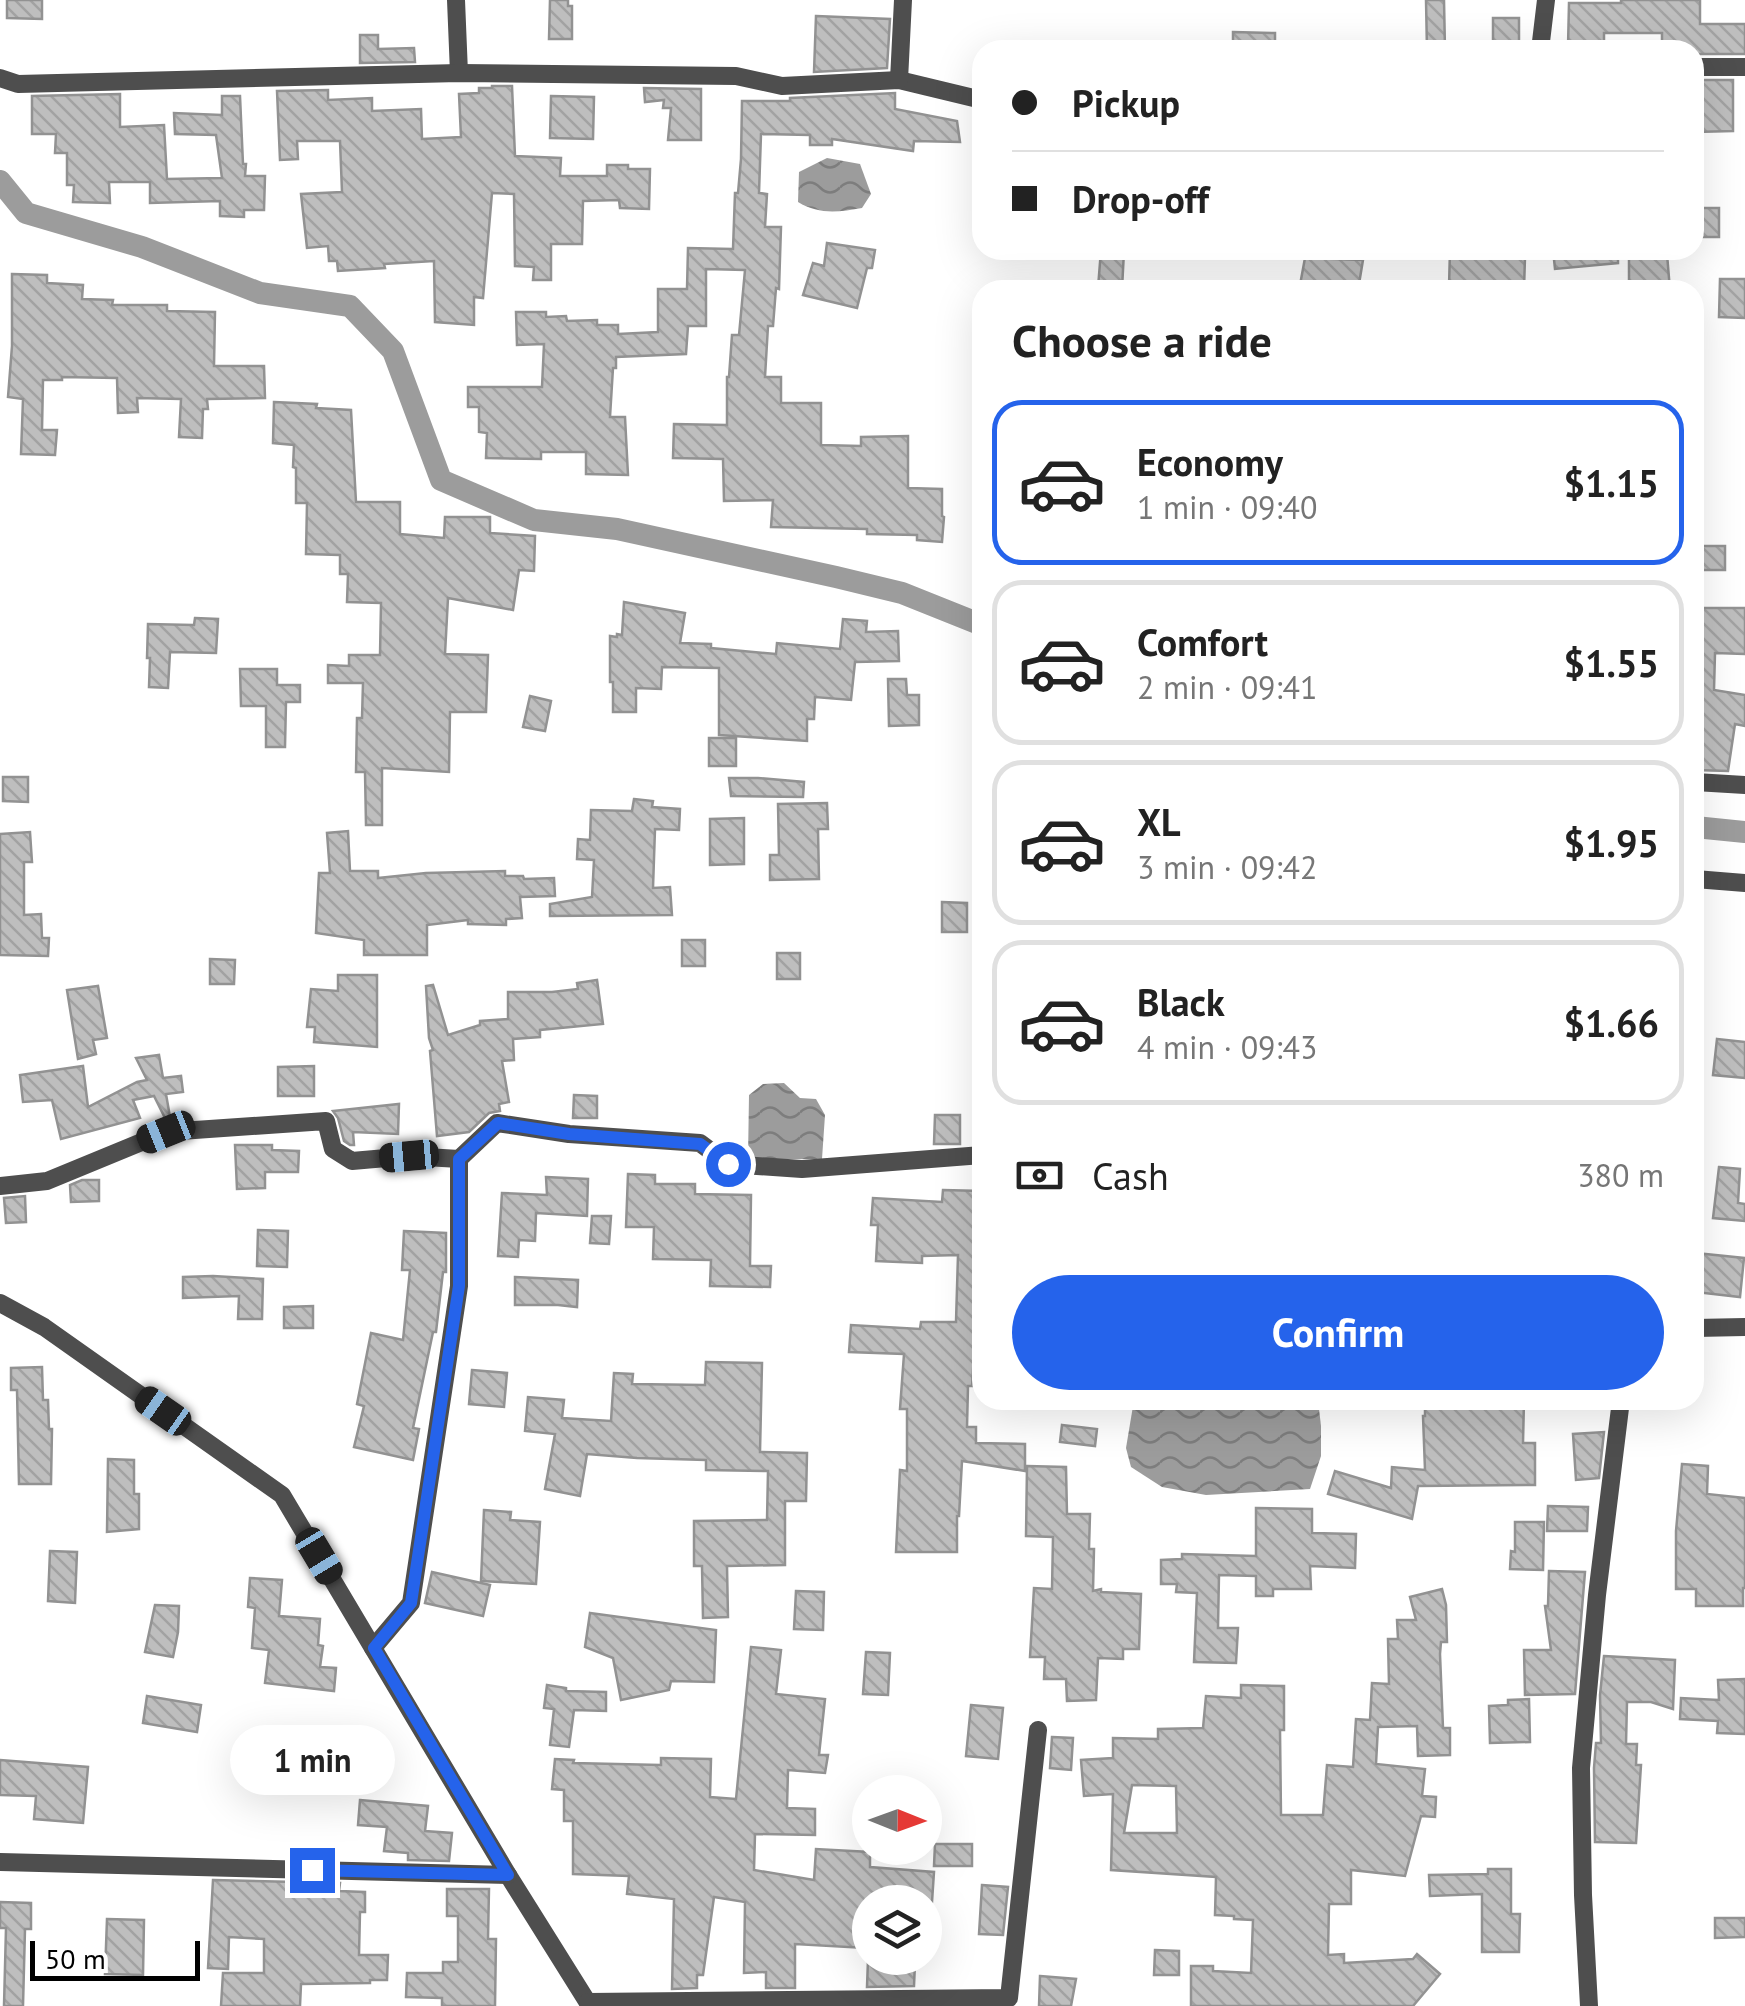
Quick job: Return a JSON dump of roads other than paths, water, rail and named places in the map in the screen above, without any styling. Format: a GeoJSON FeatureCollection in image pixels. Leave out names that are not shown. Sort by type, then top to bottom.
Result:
{"type":"FeatureCollection","features":[{"type":"Feature","properties":{"kind":"street"},"geometry":{"type":"LineString","coordinates":[[456,0],[459,73]]}},
{"type":"Feature","properties":{"kind":"street"},"geometry":{"type":"LineString","coordinates":[[899,80],[902,0]]}},
{"type":"Feature","properties":{"kind":"street"},"geometry":{"type":"LineString","coordinates":[[1541,40],[1546,0]]}},
{"type":"Feature","properties":{"kind":"street"},"geometry":{"type":"LineString","coordinates":[[1704,68],[1745,67]]}},
{"type":"Feature","properties":{"kind":"street"},"geometry":{"type":"LineString","coordinates":[[0,78],[18,84],[459,73],[736,76],[782,86],[899,80],[972,98]]}},
{"type":"Feature","properties":{"kind":"street"},"geometry":{"type":"LineString","coordinates":[[1704,783],[1745,786]]}},
{"type":"Feature","properties":{"kind":"street"},"geometry":{"type":"LineString","coordinates":[[1704,880],[1745,883]]}},
{"type":"Feature","properties":{"kind":"street"},"geometry":{"type":"LineString","coordinates":[[0,1186],[47,1180],[166,1132],[326,1121],[333,1150],[352,1161],[409,1156],[459,1159],[498,1123],[569,1134],[700,1144],[728,1164],[802,1169],[972,1156]]}},
{"type":"Feature","properties":{"kind":"street"},"geometry":{"type":"LineString","coordinates":[[374,1648],[411,1603],[459,1286],[459,1159]]}},
{"type":"Feature","properties":{"kind":"street"},"geometry":{"type":"LineString","coordinates":[[0,1303],[44,1327],[282,1495],[589,2004],[1014,2002],[1038,1730]]}},
{"type":"Feature","properties":{"kind":"street"},"geometry":{"type":"LineString","coordinates":[[1704,1328],[1745,1327]]}},
{"type":"Feature","properties":{"kind":"street"},"geometry":{"type":"LineString","coordinates":[[1589,2006],[1581,1768],[1597,1595],[1621,1410]]}},
{"type":"Feature","properties":{"kind":"street"},"geometry":{"type":"LineString","coordinates":[[0,1862],[508,1875]]}},
{"type":"Feature","properties":{"kind":"water"},"geometry":{"type":"Polygon","coordinates":[[[827,158],[860,164],[871,194],[862,208],[821,211],[798,202],[799,172],[827,158]]]}},
{"type":"Feature","properties":{"kind":"water"},"geometry":{"type":"Polygon","coordinates":[[[784,1083],[800,1098],[816,1099],[825,1115],[822,1159],[748,1159],[749,1095],[763,1084],[784,1083]]]}},
{"type":"Feature","properties":{"kind":"water"},"geometry":{"type":"Polygon","coordinates":[[[1132,1410],[1319,1410],[1321,1456],[1310,1489],[1206,1495],[1162,1487],[1131,1467],[1126,1448],[1132,1410]]]}},
{"type":"Feature","properties":{"kind":"waterway"},"geometry":{"type":"LineString","coordinates":[[0,181],[26,213],[142,247],[260,293],[350,306],[393,351],[441,480],[534,520],[617,529],[836,577],[902,593],[972,621]]}},
{"type":"Feature","properties":{"kind":"waterway"},"geometry":{"type":"LineString","coordinates":[[1704,828],[1745,832]]}}]}
